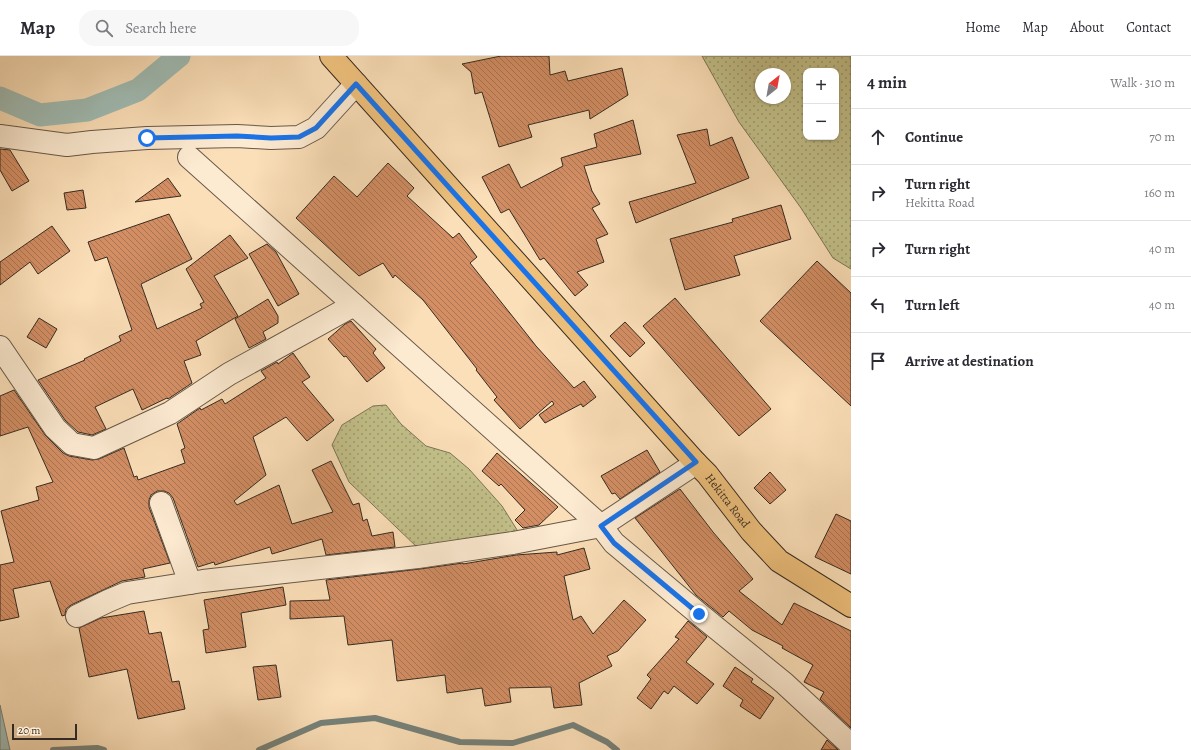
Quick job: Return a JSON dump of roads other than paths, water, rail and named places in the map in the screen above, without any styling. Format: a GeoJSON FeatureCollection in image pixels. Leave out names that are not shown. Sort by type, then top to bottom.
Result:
{"type":"FeatureCollection","features":[{"type":"Feature","properties":{"kind":"main road","name":"Hekitta Road"},"geometry":{"type":"LineString","coordinates":[[331,56],[707,474],[751,531],[779,561],[851,606]]}},
{"type":"Feature","properties":{"kind":"street"},"geometry":{"type":"LineString","coordinates":[[0,136],[67,145],[147,138],[237,136],[271,138],[299,137],[316,128],[356,84]]}},
{"type":"Feature","properties":{"kind":"street"},"geometry":{"type":"LineString","coordinates":[[189,157],[601,526],[614,543],[784,683],[851,745]]}},
{"type":"Feature","properties":{"kind":"street"},"geometry":{"type":"LineString","coordinates":[[0,347],[55,428],[72,444],[94,448],[170,413],[229,374],[354,305]]}},
{"type":"Feature","properties":{"kind":"street"},"geometry":{"type":"LineString","coordinates":[[76,616],[127,594],[190,583],[418,557],[513,543],[601,526],[696,462]]}},
{"type":"Feature","properties":{"kind":"street"},"geometry":{"type":"LineString","coordinates":[[160,503],[190,583]]}},
{"type":"Feature","properties":{"kind":"water"},"geometry":{"type":"Polygon","coordinates":[[[0,705],[10,750],[0,750],[0,705]]]}},
{"type":"Feature","properties":{"kind":"waterway"},"geometry":{"type":"LineString","coordinates":[[0,98],[40,115],[87,110],[138,90],[179,56]]}},
{"type":"Feature","properties":{"kind":"waterway"},"geometry":{"type":"LineString","coordinates":[[259,750],[321,723],[375,718],[460,742],[513,743],[573,725],[607,742],[617,750]]}},
{"type":"Feature","properties":{"kind":"waterway"},"geometry":{"type":"LineString","coordinates":[[53,750],[97,748],[104,750]]}}]}
